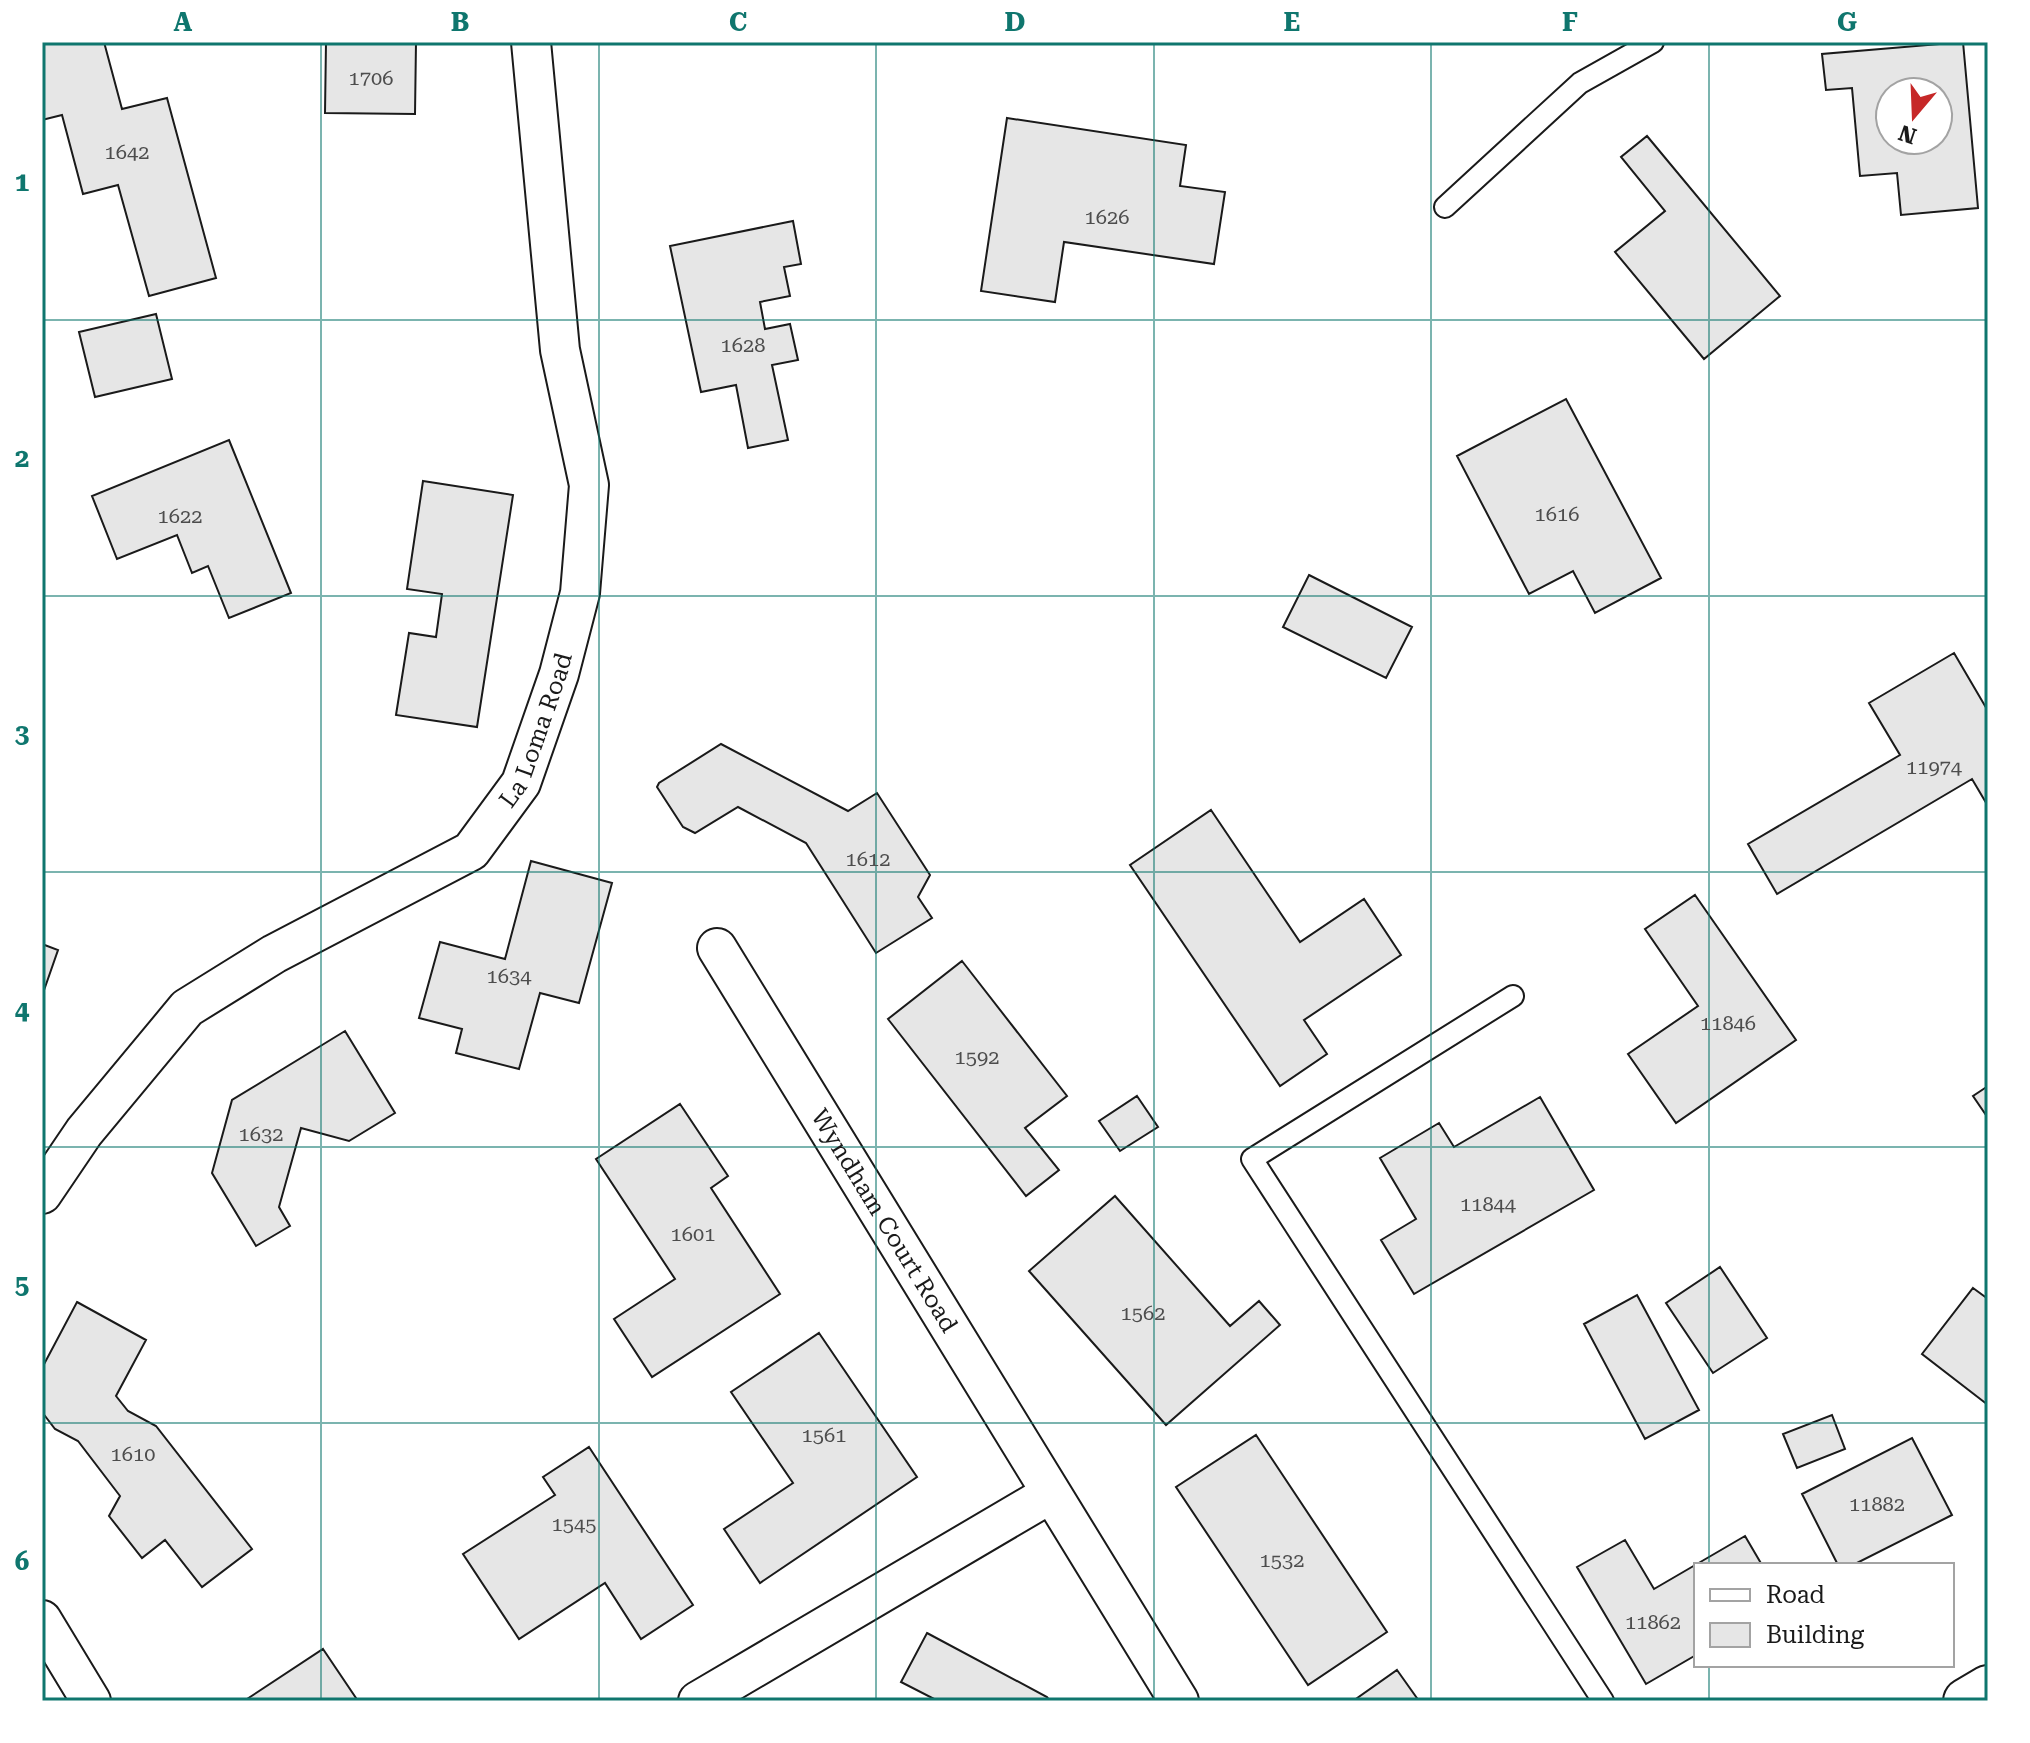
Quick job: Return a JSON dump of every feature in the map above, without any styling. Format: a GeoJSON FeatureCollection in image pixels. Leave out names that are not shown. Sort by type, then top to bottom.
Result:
{"type":"FeatureCollection","features":[{"type":"Feature","properties":{"kind":"main road"},"geometry":{"type":"LineString","coordinates":[[1966,1701],[1988,1688]]}},
{"type":"Feature","properties":{"kind":"street","name":"La Loma Road"},"geometry":{"type":"LineString","coordinates":[[42,1194],[84,1132],[187,1008],[274,954],[471,851],[521,783],[559,674],[580,593],[589,485],[560,350],[531,42]]}},
{"type":"Feature","properties":{"kind":"street","name":"Wyndham Court Road"},"geometry":{"type":"LineString","coordinates":[[717,948],[1179,1701]]}},
{"type":"Feature","properties":{"kind":"street"},"geometry":{"type":"LineString","coordinates":[[698,1701],[1050,1494]]}},
{"type":"Feature","properties":{"kind":"street"},"geometry":{"type":"LineString","coordinates":[[42,1620],[91,1701]]}},
{"type":"Feature","properties":{"kind":"lane"},"geometry":{"type":"LineString","coordinates":[[1445,207],[1580,83],[1653,42]]}},
{"type":"Feature","properties":{"kind":"lane"},"geometry":{"type":"LineString","coordinates":[[1513,996],[1252,1159],[1603,1701]]}},
{"type":"Feature","properties":{"kind":"building"},"geometry":{"type":"Polygon","coordinates":[[[42,42],[104,42],[122,109],[167,98],[216,278],[149,296],[118,185],[83,194],[62,115],[42,120],[42,42]]]}},
{"type":"Feature","properties":{"kind":"building"},"geometry":{"type":"Polygon","coordinates":[[[326,42],[416,42],[415,114],[325,113],[326,42]]]}},
{"type":"Feature","properties":{"kind":"building"},"geometry":{"type":"Polygon","coordinates":[[[1963,42],[1978,208],[1901,215],[1897,173],[1860,176],[1852,88],[1826,90],[1822,54],[1963,42]]]}},
{"type":"Feature","properties":{"kind":"building"},"geometry":{"type":"Polygon","coordinates":[[[1007,118],[1186,145],[1180,186],[1225,192],[1214,264],[1064,242],[1055,302],[981,291],[1007,118]]]}},
{"type":"Feature","properties":{"kind":"building"},"geometry":{"type":"Polygon","coordinates":[[[1647,136],[1780,296],[1704,359],[1615,252],[1665,211],[1621,157],[1647,136]]]}},
{"type":"Feature","properties":{"kind":"building"},"geometry":{"type":"Polygon","coordinates":[[[793,221],[801,264],[784,267],[790,296],[760,302],[765,329],[790,324],[798,360],[772,365],[788,440],[748,448],[736,385],[701,392],[670,246],[793,221]]]}},
{"type":"Feature","properties":{"kind":"building"},"geometry":{"type":"Polygon","coordinates":[[[156,314],[172,379],[95,397],[79,332],[156,314]]]}},
{"type":"Feature","properties":{"kind":"building"},"geometry":{"type":"Polygon","coordinates":[[[1566,399],[1661,578],[1595,613],[1573,571],[1529,594],[1457,456],[1566,399]]]}},
{"type":"Feature","properties":{"kind":"building"},"geometry":{"type":"Polygon","coordinates":[[[229,440],[291,593],[229,618],[208,566],[192,573],[177,535],[117,559],[92,496],[229,440]]]}},
{"type":"Feature","properties":{"kind":"building"},"geometry":{"type":"Polygon","coordinates":[[[423,481],[513,495],[477,727],[396,715],[409,633],[436,637],[442,594],[407,589],[423,481]]]}},
{"type":"Feature","properties":{"kind":"building"},"geometry":{"type":"Polygon","coordinates":[[[1309,575],[1412,627],[1386,678],[1283,627],[1309,575]]]}},
{"type":"Feature","properties":{"kind":"building"},"geometry":{"type":"Polygon","coordinates":[[[1954,653],[1988,711],[1988,806],[1972,779],[1777,894],[1748,844],[1900,755],[1869,703],[1954,653]]]}},
{"type":"Feature","properties":{"kind":"building"},"geometry":{"type":"Polygon","coordinates":[[[721,744],[848,811],[877,793],[930,875],[918,897],[932,918],[876,953],[806,843],[738,807],[695,833],[683,827],[657,787],[721,744]]]}},
{"type":"Feature","properties":{"kind":"building"},"geometry":{"type":"Polygon","coordinates":[[[1211,810],[1300,942],[1364,899],[1401,955],[1304,1020],[1327,1054],[1280,1086],[1130,865],[1211,810]]]}},
{"type":"Feature","properties":{"kind":"building"},"geometry":{"type":"Polygon","coordinates":[[[531,861],[612,883],[579,1003],[540,993],[519,1069],[456,1053],[462,1029],[419,1018],[440,942],[505,959],[531,861]]]}},
{"type":"Feature","properties":{"kind":"building"},"geometry":{"type":"Polygon","coordinates":[[[1695,895],[1796,1040],[1676,1123],[1628,1054],[1698,1006],[1645,929],[1695,895]]]}},
{"type":"Feature","properties":{"kind":"building"},"geometry":{"type":"Polygon","coordinates":[[[42,944],[58,950],[42,996],[42,944]]]}},
{"type":"Feature","properties":{"kind":"building"},"geometry":{"type":"Polygon","coordinates":[[[962,961],[1067,1096],[1025,1128],[1059,1170],[1026,1196],[888,1019],[962,961]]]}},
{"type":"Feature","properties":{"kind":"building"},"geometry":{"type":"Polygon","coordinates":[[[345,1031],[395,1113],[349,1141],[301,1128],[279,1207],[290,1226],[256,1246],[212,1173],[232,1100],[345,1031]]]}},
{"type":"Feature","properties":{"kind":"building"},"geometry":{"type":"Polygon","coordinates":[[[1988,1086],[1988,1118],[1973,1096],[1988,1086]]]}},
{"type":"Feature","properties":{"kind":"building"},"geometry":{"type":"Polygon","coordinates":[[[1137,1096],[1158,1127],[1120,1151],[1099,1121],[1137,1096]]]}},
{"type":"Feature","properties":{"kind":"building"},"geometry":{"type":"Polygon","coordinates":[[[1540,1097],[1594,1190],[1414,1294],[1381,1240],[1416,1219],[1380,1158],[1439,1123],[1454,1147],[1540,1097]]]}},
{"type":"Feature","properties":{"kind":"building"},"geometry":{"type":"Polygon","coordinates":[[[680,1104],[728,1176],[711,1188],[780,1294],[652,1377],[614,1319],[675,1279],[596,1159],[680,1104]]]}},
{"type":"Feature","properties":{"kind":"building"},"geometry":{"type":"Polygon","coordinates":[[[1115,1196],[1230,1326],[1259,1301],[1280,1325],[1166,1425],[1029,1271],[1115,1196]]]}},
{"type":"Feature","properties":{"kind":"building"},"geometry":{"type":"Polygon","coordinates":[[[1720,1267],[1767,1338],[1713,1373],[1666,1303],[1720,1267]]]}},
{"type":"Feature","properties":{"kind":"building"},"geometry":{"type":"Polygon","coordinates":[[[1973,1288],[1988,1299],[1988,1405],[1922,1354],[1973,1288]]]}},
{"type":"Feature","properties":{"kind":"building"},"geometry":{"type":"Polygon","coordinates":[[[1637,1295],[1699,1410],[1645,1439],[1584,1324],[1637,1295]]]}},
{"type":"Feature","properties":{"kind":"building"},"geometry":{"type":"Polygon","coordinates":[[[77,1302],[146,1340],[116,1396],[128,1411],[156,1426],[252,1549],[202,1587],[165,1540],[142,1558],[109,1516],[120,1496],[78,1441],[55,1429],[42,1412],[42,1368],[77,1302]]]}},
{"type":"Feature","properties":{"kind":"building"},"geometry":{"type":"Polygon","coordinates":[[[819,1333],[917,1477],[760,1583],[724,1529],[793,1483],[731,1392],[819,1333]]]}},
{"type":"Feature","properties":{"kind":"building"},"geometry":{"type":"Polygon","coordinates":[[[1832,1415],[1845,1449],[1797,1468],[1783,1434],[1832,1415]]]}},
{"type":"Feature","properties":{"kind":"building"},"geometry":{"type":"Polygon","coordinates":[[[1256,1435],[1387,1632],[1308,1685],[1176,1487],[1256,1435]]]}},
{"type":"Feature","properties":{"kind":"building"},"geometry":{"type":"Polygon","coordinates":[[[1912,1438],[1952,1515],[1857,1563],[1837,1563],[1802,1494],[1912,1438]]]}},
{"type":"Feature","properties":{"kind":"building"},"geometry":{"type":"Polygon","coordinates":[[[589,1447],[693,1605],[641,1639],[605,1583],[519,1639],[463,1554],[555,1495],[543,1477],[589,1447]]]}},
{"type":"Feature","properties":{"kind":"building"},"geometry":{"type":"Polygon","coordinates":[[[1745,1536],[1761,1563],[1699,1563],[1745,1536]]]}},
{"type":"Feature","properties":{"kind":"building"},"geometry":{"type":"Polygon","coordinates":[[[1625,1540],[1654,1589],[1694,1566],[1694,1656],[1646,1684],[1577,1567],[1625,1540]]]}},
{"type":"Feature","properties":{"kind":"building"},"geometry":{"type":"Polygon","coordinates":[[[927,1633],[1050,1701],[938,1701],[901,1682],[927,1633]]]}},
{"type":"Feature","properties":{"kind":"building"},"geometry":{"type":"Polygon","coordinates":[[[323,1649],[358,1701],[244,1701],[323,1649]]]}},
{"type":"Feature","properties":{"kind":"building"},"geometry":{"type":"Polygon","coordinates":[[[1397,1670],[1419,1701],[1353,1701],[1397,1670]]]}}]}
